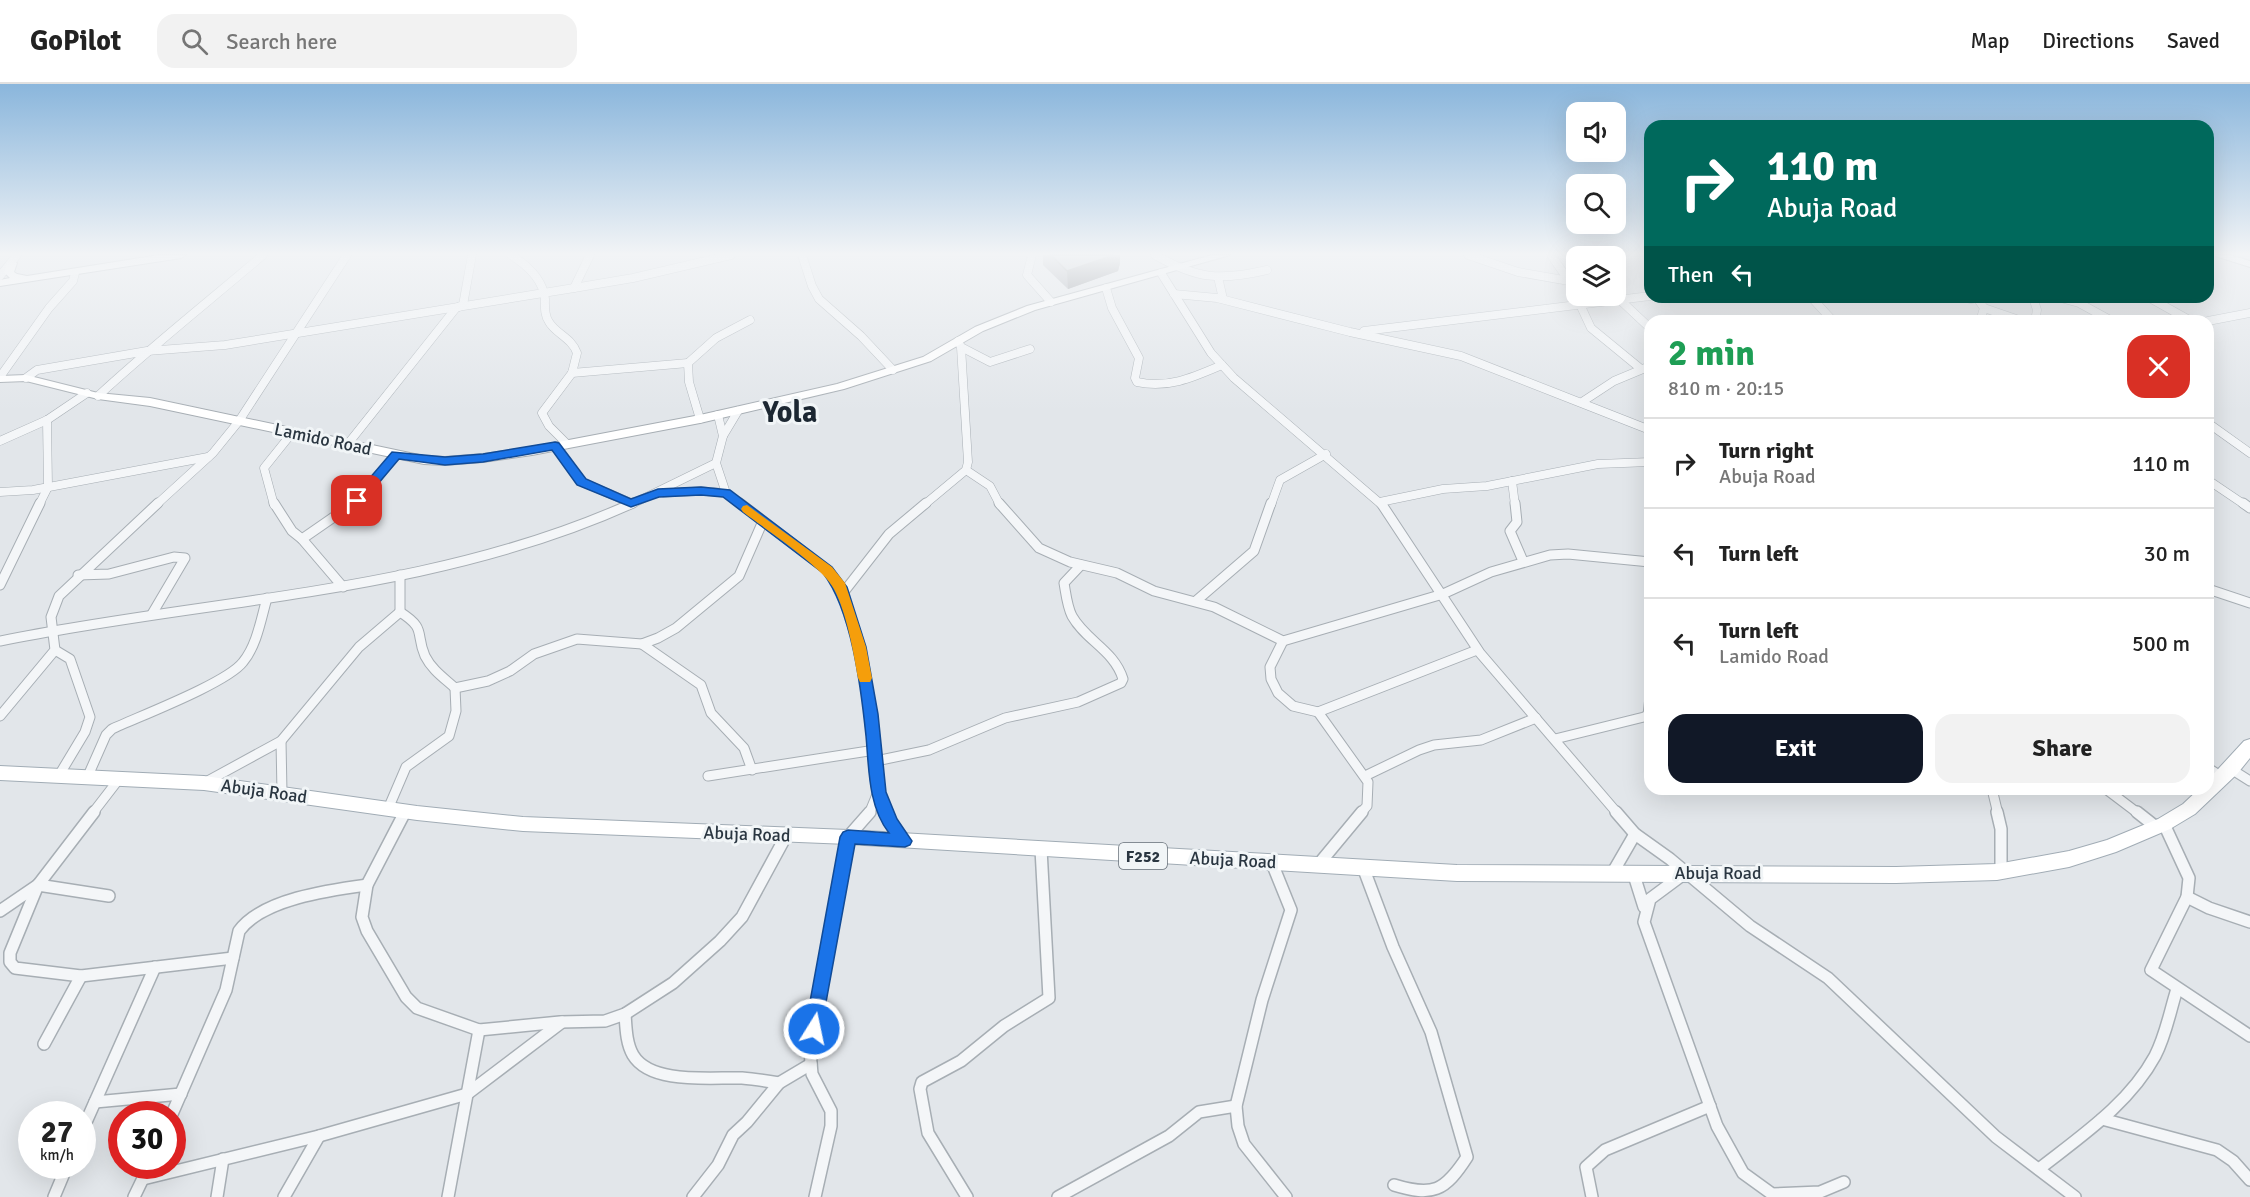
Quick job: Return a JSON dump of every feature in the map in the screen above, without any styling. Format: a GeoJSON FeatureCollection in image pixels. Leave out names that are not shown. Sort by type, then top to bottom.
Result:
{"type":"FeatureCollection","features":[{"type":"Feature","properties":{"kind":"main road","name":"Lamido Road"},"geometry":{"type":"LineString","coordinates":[[0,378],[26,378],[93,394],[150,402],[396,455],[445,461],[483,458],[700,419],[840,387],[927,359],[960,344],[1005,316],[1035,307]]}},
{"type":"Feature","properties":{"kind":"main road","name":"Abuja Road"},"geometry":{"type":"LineString","coordinates":[[2220,771],[2250,746]]}},
{"type":"Feature","properties":{"kind":"main road","name":"Abuja Road"},"geometry":{"type":"LineString","coordinates":[[0,773],[204,783],[406,812],[523,824],[848,837],[1457,873],[1633,872],[1896,875],[2001,872],[2069,859],[2110,847],[2160,825],[2189,809],[2200,795]]}},
{"type":"Feature","properties":{"kind":"street"},"geometry":{"type":"LineString","coordinates":[[0,378],[50,307]]}},
{"type":"Feature","properties":{"kind":"street"},"geometry":{"type":"LineString","coordinates":[[0,441],[46,420],[93,394],[203,307]]}},
{"type":"Feature","properties":{"kind":"street"},"geometry":{"type":"LineString","coordinates":[[58,777],[85,732],[90,717],[70,659],[55,650],[50,630],[51,611],[55,599],[78,575],[208,457],[239,421],[315,307]]}},
{"type":"Feature","properties":{"kind":"street"},"geometry":{"type":"LineString","coordinates":[[26,378],[37,370],[147,351],[225,345],[452,307]]}},
{"type":"Feature","properties":{"kind":"street"},"geometry":{"type":"LineString","coordinates":[[347,445],[458,307]]}},
{"type":"Feature","properties":{"kind":"street"},"geometry":{"type":"LineString","coordinates":[[546,307],[548,322],[575,346],[577,356],[572,373],[548,401],[542,413],[582,482],[631,503]]}},
{"type":"Feature","properties":{"kind":"street"},"geometry":{"type":"LineString","coordinates":[[828,307],[861,336],[893,370]]}},
{"type":"Feature","properties":{"kind":"street"},"geometry":{"type":"LineString","coordinates":[[1112,307],[1139,358],[1135,378],[1137,382],[1149,386],[1169,386],[1222,365]]}},
{"type":"Feature","properties":{"kind":"street"},"geometry":{"type":"LineString","coordinates":[[1182,307],[1211,353],[1234,378],[1380,502],[1443,594],[1477,650],[1635,834],[1750,926],[1828,978],[1996,1137],[2075,1197]]}},
{"type":"Feature","properties":{"kind":"street"},"geometry":{"type":"LineString","coordinates":[[1254,307],[1350,332],[1461,356],[1644,428]]}},
{"type":"Feature","properties":{"kind":"street"},"geometry":{"type":"LineString","coordinates":[[1350,332],[1551,307]]}},
{"type":"Feature","properties":{"kind":"street"},"geometry":{"type":"LineString","coordinates":[[1582,307],[1591,328],[1641,369]]}},
{"type":"Feature","properties":{"kind":"street"},"geometry":{"type":"LineString","coordinates":[[1627,307],[1644,322]]}},
{"type":"Feature","properties":{"kind":"street"},"geometry":{"type":"LineString","coordinates":[[2086,307],[2101,315]]}},
{"type":"Feature","properties":{"kind":"street"},"geometry":{"type":"LineString","coordinates":[[2166,307],[2180,315]]}},
{"type":"Feature","properties":{"kind":"street"},"geometry":{"type":"LineString","coordinates":[[1982,315],[1984,308],[2004,315]]}},
{"type":"Feature","properties":{"kind":"street"},"geometry":{"type":"LineString","coordinates":[[2214,320],[2250,313]]}},
{"type":"Feature","properties":{"kind":"street"},"geometry":{"type":"LineString","coordinates":[[700,419],[689,382],[688,363],[694,355],[723,334],[750,320]]}},
{"type":"Feature","properties":{"kind":"street"},"geometry":{"type":"LineString","coordinates":[[960,344],[990,362],[1030,350]]}},
{"type":"Feature","properties":{"kind":"street"},"geometry":{"type":"LineString","coordinates":[[843,593],[889,534],[966,470],[968,462],[960,344]]}},
{"type":"Feature","properties":{"kind":"street"},"geometry":{"type":"LineString","coordinates":[[572,373],[688,363]]}},
{"type":"Feature","properties":{"kind":"street"},"geometry":{"type":"LineString","coordinates":[[1582,402],[1601,387],[1644,368]]}},
{"type":"Feature","properties":{"kind":"street"},"geometry":{"type":"LineString","coordinates":[[726,493],[716,463],[723,436],[738,411]]}},
{"type":"Feature","properties":{"kind":"street"},"geometry":{"type":"LineString","coordinates":[[718,415],[723,436]]}},
{"type":"Feature","properties":{"kind":"street"},"geometry":{"type":"LineString","coordinates":[[0,585],[48,487],[46,420]]}},
{"type":"Feature","properties":{"kind":"street"},"geometry":{"type":"LineString","coordinates":[[2214,427],[2250,453]]}},
{"type":"Feature","properties":{"kind":"street"},"geometry":{"type":"LineString","coordinates":[[292,433],[264,468],[271,498],[278,513],[292,531],[302,539],[343,587]]}},
{"type":"Feature","properties":{"kind":"street"},"geometry":{"type":"LineString","coordinates":[[1196,601],[1254,551],[1280,480],[1326,454]]}},
{"type":"Feature","properties":{"kind":"street"},"geometry":{"type":"LineString","coordinates":[[302,539],[350,508],[396,455]]}},
{"type":"Feature","properties":{"kind":"street"},"geometry":{"type":"LineString","coordinates":[[0,492],[48,487],[208,457]]}},
{"type":"Feature","properties":{"kind":"street"},"geometry":{"type":"LineString","coordinates":[[0,641],[50,630],[343,587],[501,550],[658,493],[716,463]]}},
{"type":"Feature","properties":{"kind":"street"},"geometry":{"type":"LineString","coordinates":[[1380,502],[1443,489],[1512,481],[1598,464],[1644,463]]}},
{"type":"Feature","properties":{"kind":"street"},"geometry":{"type":"LineString","coordinates":[[966,470],[990,486],[1003,510],[1027,532],[1038,548],[1081,565],[1117,573],[1154,591],[1214,607],[1283,641],[1443,594],[1491,572],[1550,555],[1568,554],[1644,561]]}},
{"type":"Feature","properties":{"kind":"street"},"geometry":{"type":"LineString","coordinates":[[1512,481],[1517,522],[1510,531],[1523,561]]}},
{"type":"Feature","properties":{"kind":"street"},"geometry":{"type":"LineString","coordinates":[[2214,484],[2250,508]]}},
{"type":"Feature","properties":{"kind":"street"},"geometry":{"type":"LineString","coordinates":[[658,493],[701,491],[726,493],[827,570],[843,593],[859,647],[876,756],[878,792],[876,804],[869,816],[848,837],[810,1051],[812,1074],[831,1111],[831,1126],[815,1197]]}},
{"type":"Feature","properties":{"kind":"street"},"geometry":{"type":"LineString","coordinates":[[455,688],[488,681],[510,671],[534,654],[577,639],[642,644],[676,628],[739,576],[763,521]]}},
{"type":"Feature","properties":{"kind":"street"},"geometry":{"type":"LineString","coordinates":[[78,575],[109,574],[174,557],[185,558],[152,614]]}},
{"type":"Feature","properties":{"kind":"street"},"geometry":{"type":"LineString","coordinates":[[708,776],[929,750],[1005,718],[1078,702],[1121,683],[1123,679],[1118,663],[1090,637],[1068,608],[1064,583],[1081,565]]}},
{"type":"Feature","properties":{"kind":"street"},"geometry":{"type":"LineString","coordinates":[[204,783],[281,741],[359,647],[400,612],[400,575]]}},
{"type":"Feature","properties":{"kind":"street"},"geometry":{"type":"LineString","coordinates":[[2214,591],[2250,603]]}},
{"type":"Feature","properties":{"kind":"street"},"geometry":{"type":"LineString","coordinates":[[87,778],[106,735],[112,729],[213,683],[242,664],[252,647],[267,598]]}},
{"type":"Feature","properties":{"kind":"street"},"geometry":{"type":"LineString","coordinates":[[400,612],[420,627],[423,650],[430,665],[455,688]]}},
{"type":"Feature","properties":{"kind":"street"},"geometry":{"type":"LineString","coordinates":[[1283,641],[1270,667],[1271,679],[1278,693],[1293,706],[1318,712],[1477,650]]}},
{"type":"Feature","properties":{"kind":"street"},"geometry":{"type":"LineString","coordinates":[[642,644],[701,685],[711,713],[744,748],[752,770]]}},
{"type":"Feature","properties":{"kind":"street"},"geometry":{"type":"LineString","coordinates":[[0,716],[55,650]]}},
{"type":"Feature","properties":{"kind":"street"},"geometry":{"type":"LineString","coordinates":[[388,809],[406,767],[449,736],[456,711],[455,688]]}},
{"type":"Feature","properties":{"kind":"street"},"geometry":{"type":"LineString","coordinates":[[1318,712],[1365,777],[1370,794],[1367,806],[1318,865]]}},
{"type":"Feature","properties":{"kind":"street"},"geometry":{"type":"LineString","coordinates":[[1555,739],[1644,717]]}},
{"type":"Feature","properties":{"kind":"street"},"geometry":{"type":"LineString","coordinates":[[1365,777],[1419,750],[1434,745],[1481,740],[1536,718]]}},
{"type":"Feature","properties":{"kind":"street"},"geometry":{"type":"LineString","coordinates":[[281,741],[282,793]]}},
{"type":"Feature","properties":{"kind":"street"},"geometry":{"type":"LineString","coordinates":[[2220,771],[2250,781]]}},
{"type":"Feature","properties":{"kind":"street"},"geometry":{"type":"LineString","coordinates":[[119,779],[38,885],[10,953],[10,962],[15,968],[81,976],[233,958]]}},
{"type":"Feature","properties":{"kind":"street"},"geometry":{"type":"LineString","coordinates":[[878,792],[890,823],[905,841]]}},
{"type":"Feature","properties":{"kind":"street"},"geometry":{"type":"LineString","coordinates":[[1993,795],[2001,829],[2001,872]]}},
{"type":"Feature","properties":{"kind":"street"},"geometry":{"type":"LineString","coordinates":[[2115,795],[2160,825],[2189,878],[2187,897],[2151,970],[2250,1036]]}},
{"type":"Feature","properties":{"kind":"street"},"geometry":{"type":"LineString","coordinates":[[406,812],[367,885],[362,917],[367,931],[406,997],[417,1008],[479,1030],[563,1022],[606,1021],[625,1014],[673,983],[720,941],[742,917],[786,836]]}},
{"type":"Feature","properties":{"kind":"street"},"geometry":{"type":"LineString","coordinates":[[1613,872],[1635,834]]}},
{"type":"Feature","properties":{"kind":"street"},"geometry":{"type":"LineString","coordinates":[[967,1197],[928,1133],[920,1089],[922,1082],[961,1061],[1004,1026],[1049,998],[1041,849]]}},
{"type":"Feature","properties":{"kind":"street"},"geometry":{"type":"LineString","coordinates":[[1272,863],[1291,910],[1262,1000],[1236,1106],[1238,1126],[1244,1144],[1286,1197]]}},
{"type":"Feature","properties":{"kind":"street"},"geometry":{"type":"LineString","coordinates":[[1363,867],[1393,947],[1431,1032],[1467,1157],[1463,1164],[1432,1191],[1424,1193],[1394,1185]]}},
{"type":"Feature","properties":{"kind":"street"},"geometry":{"type":"LineString","coordinates":[[1633,872],[1644,907],[1644,922],[1717,1126],[1743,1173],[1772,1194],[1820,1192],[1844,1182]]}},
{"type":"Feature","properties":{"kind":"street"},"geometry":{"type":"LineString","coordinates":[[1644,907],[1650,897],[1685,873]]}},
{"type":"Feature","properties":{"kind":"street"},"geometry":{"type":"LineString","coordinates":[[0,911],[38,885],[109,896]]}},
{"type":"Feature","properties":{"kind":"street"},"geometry":{"type":"LineString","coordinates":[[178,1101],[226,990],[239,931],[249,920],[293,900],[331,890],[367,885]]}},
{"type":"Feature","properties":{"kind":"street"},"geometry":{"type":"LineString","coordinates":[[2187,897],[2209,908],[2250,922]]}},
{"type":"Feature","properties":{"kind":"street"},"geometry":{"type":"LineString","coordinates":[[95,1101],[155,967]]}},
{"type":"Feature","properties":{"kind":"street"},"geometry":{"type":"LineString","coordinates":[[44,1044],[81,976]]}},
{"type":"Feature","properties":{"kind":"street"},"geometry":{"type":"LineString","coordinates":[[2039,1169],[2102,1119],[2136,1084],[2155,1055],[2177,989]]}},
{"type":"Feature","properties":{"kind":"street"},"geometry":{"type":"LineString","coordinates":[[625,1014],[627,1037],[634,1058],[648,1070],[682,1077],[740,1078],[779,1083]]}},
{"type":"Feature","properties":{"kind":"street"},"geometry":{"type":"LineString","coordinates":[[186,1168],[319,1136],[467,1094],[563,1022]]}},
{"type":"Feature","properties":{"kind":"street"},"geometry":{"type":"LineString","coordinates":[[448,1197],[479,1030]]}},
{"type":"Feature","properties":{"kind":"street"},"geometry":{"type":"LineString","coordinates":[[693,1197],[718,1164],[733,1135],[747,1122],[779,1083],[812,1064]]}},
{"type":"Feature","properties":{"kind":"street"},"geometry":{"type":"LineString","coordinates":[[96,1102],[181,1094]]}},
{"type":"Feature","properties":{"kind":"street"},"geometry":{"type":"LineString","coordinates":[[1058,1197],[1169,1136],[1199,1112],[1236,1106]]}},
{"type":"Feature","properties":{"kind":"street"},"geometry":{"type":"LineString","coordinates":[[1592,1197],[1586,1167],[1605,1150],[1710,1106]]}},
{"type":"Feature","properties":{"kind":"street"},"geometry":{"type":"LineString","coordinates":[[2102,1119],[2217,1150],[2233,1161],[2250,1180]]}},
{"type":"Feature","properties":{"kind":"street"},"geometry":{"type":"LineString","coordinates":[[284,1197],[319,1136]]}},
{"type":"Feature","properties":{"kind":"street"},"geometry":{"type":"LineString","coordinates":[[217,1197],[223,1159]]}},
{"type":"Feature","properties":{"kind":"street"},"geometry":{"type":"LineString","coordinates":[[54,1197],[62,1179]]}},
{"type":"Feature","properties":{"kind":"street"},"geometry":{"type":"LineString","coordinates":[[134,1197],[143,1179]]}},
{"type":"Feature","properties":{"kind":"slow traffic"},"geometry":{"type":"LineString","coordinates":[[747,509],[827,570],[840,587],[859,647],[865,678]]}},
{"type":"Feature","properties":{"kind":"district","name":"Yola"},"geometry":{"type":"Point","coordinates":[790,412]}},
{"type":"Feature","properties":{"kind":"route"},"geometry":{"type":"LineString","coordinates":[[357,501],[396,455],[445,461],[483,458],[555,446],[586,485],[631,503],[658,493],[701,491],[726,493],[827,570],[840,587],[859,647],[871,714],[878,792],[890,823],[905,841],[848,837],[814,1029]]}}]}
